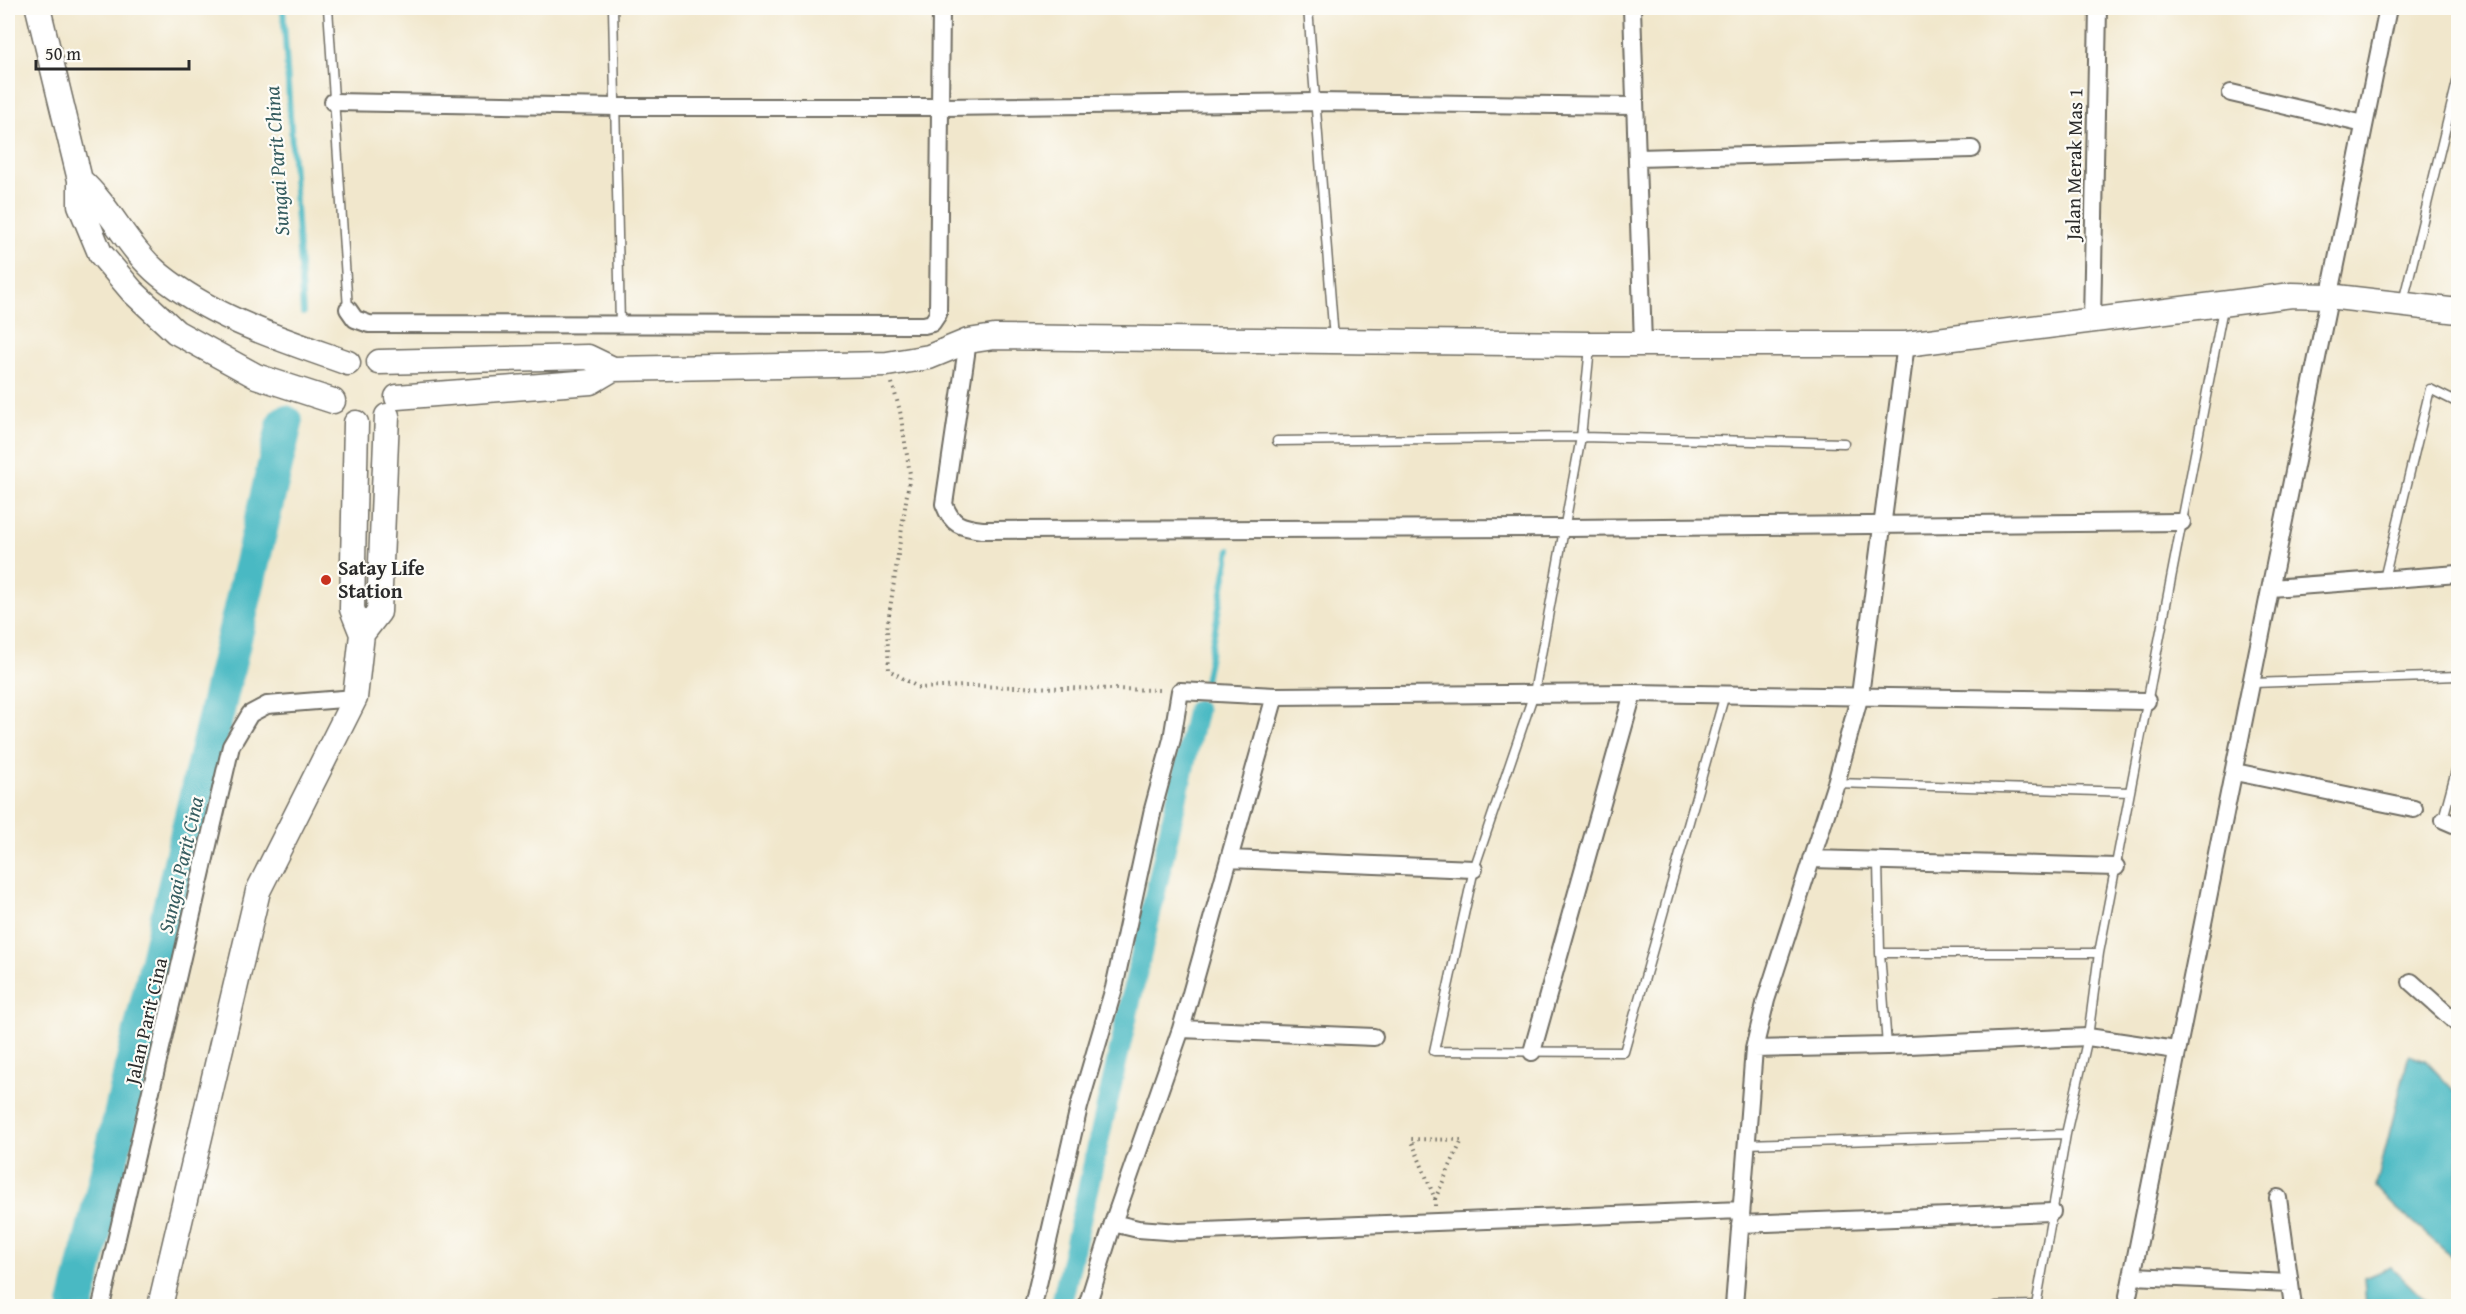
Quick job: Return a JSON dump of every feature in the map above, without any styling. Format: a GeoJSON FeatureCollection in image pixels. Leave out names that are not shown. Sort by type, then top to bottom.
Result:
{"type":"FeatureCollection","features":[{"type":"Feature","properties":{"kind":"street"},"geometry":{"type":"LineString","coordinates":[[38,8],[80,180],[80,205],[100,253],[132,291],[176,332],[256,376],[333,401],[346,418],[356,423],[367,424],[378,421],[392,406],[591,382],[613,369]]}},
{"type":"Feature","properties":{"kind":"street"},"geometry":{"type":"LineString","coordinates":[[348,309],[355,319],[369,324],[620,326],[912,325],[932,323],[938,314],[942,107],[941,8]]}},
{"type":"Feature","properties":{"kind":"street"},"geometry":{"type":"LineString","coordinates":[[1632,8],[1643,344]]}},
{"type":"Feature","properties":{"kind":"street","name":"Jalan Merak Mas 1"},"geometry":{"type":"LineString","coordinates":[[2092,322],[2098,8]]}},
{"type":"Feature","properties":{"kind":"street"},"geometry":{"type":"LineString","coordinates":[[2126,1306],[2176,1050],[2253,683],[2328,296],[2388,8]]}},
{"type":"Feature","properties":{"kind":"street"},"geometry":{"type":"LineString","coordinates":[[2231,93],[2364,123]]}},
{"type":"Feature","properties":{"kind":"street"},"geometry":{"type":"LineString","coordinates":[[333,102],[617,107],[942,107],[1315,102],[1634,106]]}},
{"type":"Feature","properties":{"kind":"street"},"geometry":{"type":"LineString","coordinates":[[1638,158],[1971,149]]}},
{"type":"Feature","properties":{"kind":"street"},"geometry":{"type":"LineString","coordinates":[[80,180],[97,195],[128,239],[159,275],[199,302],[258,331],[348,363]]}},
{"type":"Feature","properties":{"kind":"street"},"geometry":{"type":"LineString","coordinates":[[333,401],[334,380],[339,370],[357,359],[378,362],[588,357],[613,369],[887,364],[929,357],[968,341],[993,337],[1590,344],[1906,344],[2292,296],[2328,296],[2458,311]]}},
{"type":"Feature","properties":{"kind":"street"},"geometry":{"type":"LineString","coordinates":[[968,341],[944,504],[950,519],[964,528],[982,530],[1566,528],[2182,522]]}},
{"type":"Feature","properties":{"kind":"street"},"geometry":{"type":"LineString","coordinates":[[1734,1306],[1754,1049],[1766,1000],[1836,783],[1860,695],[1906,344]]}},
{"type":"Feature","properties":{"kind":"street"},"geometry":{"type":"LineString","coordinates":[[362,634],[378,612],[392,406],[397,387],[394,376],[378,362]]}},
{"type":"Feature","properties":{"kind":"street"},"geometry":{"type":"LineString","coordinates":[[160,1306],[258,891],[356,698],[362,634],[352,609],[356,423]]}},
{"type":"Feature","properties":{"kind":"street"},"geometry":{"type":"LineString","coordinates":[[2271,588],[2458,574]]}},
{"type":"Feature","properties":{"kind":"street"},"geometry":{"type":"LineString","coordinates":[[1034,1306],[1079,1107],[1114,988],[1153,809],[1172,739],[1180,691],[1275,696],[1633,693],[1860,695],[2147,702]]}},
{"type":"Feature","properties":{"kind":"street"},"geometry":{"type":"LineString","coordinates":[[1532,1052],[1633,693]]}},
{"type":"Feature","properties":{"kind":"street"},"geometry":{"type":"LineString","coordinates":[[1088,1306],[1113,1224],[1181,1029],[1275,696]]}},
{"type":"Feature","properties":{"kind":"street","name":"Jalan Parit Cina"},"geometry":{"type":"LineString","coordinates":[[100,1306],[231,746],[250,714],[267,705],[356,698]]}},
{"type":"Feature","properties":{"kind":"street"},"geometry":{"type":"LineString","coordinates":[[2235,772],[2414,809]]}},
{"type":"Feature","properties":{"kind":"street"},"geometry":{"type":"LineString","coordinates":[[1229,859],[1474,869]]}},
{"type":"Feature","properties":{"kind":"street"},"geometry":{"type":"LineString","coordinates":[[1811,859],[2116,867]]}},
{"type":"Feature","properties":{"kind":"street"},"geometry":{"type":"LineString","coordinates":[[2412,982],[2458,1024]]}},
{"type":"Feature","properties":{"kind":"street"},"geometry":{"type":"LineString","coordinates":[[1181,1029],[1374,1037]]}},
{"type":"Feature","properties":{"kind":"street"},"geometry":{"type":"LineString","coordinates":[[1754,1049],[2088,1037],[2176,1050]]}},
{"type":"Feature","properties":{"kind":"street"},"geometry":{"type":"LineString","coordinates":[[2278,1198],[2293,1306]]}},
{"type":"Feature","properties":{"kind":"street"},"geometry":{"type":"LineString","coordinates":[[1113,1224],[1138,1229],[1179,1232],[1741,1217],[2052,1212]]}},
{"type":"Feature","properties":{"kind":"street"},"geometry":{"type":"LineString","coordinates":[[2133,1276],[2290,1283]]}},
{"type":"Feature","properties":{"kind":"lane"},"geometry":{"type":"LineString","coordinates":[[328,8],[348,309]]}},
{"type":"Feature","properties":{"kind":"lane"},"geometry":{"type":"LineString","coordinates":[[613,8],[617,107],[620,326]]}},
{"type":"Feature","properties":{"kind":"lane"},"geometry":{"type":"LineString","coordinates":[[1308,8],[1334,342]]}},
{"type":"Feature","properties":{"kind":"lane"},"geometry":{"type":"LineString","coordinates":[[2403,305],[2458,78]]}},
{"type":"Feature","properties":{"kind":"lane"},"geometry":{"type":"LineString","coordinates":[[1996,1306],[2036,1306],[2066,1134],[2088,1037],[2099,953],[2224,303]]}},
{"type":"Feature","properties":{"kind":"lane"},"geometry":{"type":"LineString","coordinates":[[1590,344],[1581,437],[1534,693],[1474,869],[1434,1051],[1624,1052],[1725,694]]}},
{"type":"Feature","properties":{"kind":"lane"},"geometry":{"type":"LineString","coordinates":[[2384,579],[2430,389],[2458,403]]}},
{"type":"Feature","properties":{"kind":"lane"},"geometry":{"type":"LineString","coordinates":[[1277,441],[1581,437],[1844,443]]}},
{"type":"Feature","properties":{"kind":"lane"},"geometry":{"type":"LineString","coordinates":[[2253,683],[2458,676]]}},
{"type":"Feature","properties":{"kind":"lane"},"geometry":{"type":"LineString","coordinates":[[2451,823],[2444,815],[2458,763]]}},
{"type":"Feature","properties":{"kind":"lane"},"geometry":{"type":"LineString","coordinates":[[1836,783],[2130,792]]}},
{"type":"Feature","properties":{"kind":"lane"},"geometry":{"type":"LineString","coordinates":[[1878,862],[1880,953],[1887,1046]]}},
{"type":"Feature","properties":{"kind":"lane"},"geometry":{"type":"LineString","coordinates":[[1880,953],[2099,953]]}},
{"type":"Feature","properties":{"kind":"lane"},"geometry":{"type":"LineString","coordinates":[[1745,1144],[2066,1134]]}},
{"type":"Feature","properties":{"kind":"path"},"geometry":{"type":"LineString","coordinates":[[887,364],[900,411],[910,474],[887,629],[889,670],[919,688],[968,686],[1180,691]]}},
{"type":"Feature","properties":{"kind":"path"},"geometry":{"type":"LineString","coordinates":[[1411,1138],[1462,1140],[1435,1198],[1411,1138]]}},
{"type":"Feature","properties":{"kind":"water"},"geometry":{"type":"Polygon","coordinates":[[[2409,1054],[2425,1060],[2458,1095],[2458,1262],[2395,1207],[2376,1187],[2409,1054]]]}},
{"type":"Feature","properties":{"kind":"water"},"geometry":{"type":"Polygon","coordinates":[[[2391,1267],[2431,1306],[2366,1306],[2364,1278],[2391,1267]]]}},
{"type":"Feature","properties":{"kind":"waterway","name":"Sungai Parit China"},"geometry":{"type":"LineString","coordinates":[[283,8],[303,313]]}},
{"type":"Feature","properties":{"kind":"waterway","name":"Sungai Parit Cina"},"geometry":{"type":"LineString","coordinates":[[76,1306],[285,423]]}},
{"type":"Feature","properties":{"kind":"waterway"},"geometry":{"type":"LineString","coordinates":[[1205,681],[1230,550]]}},
{"type":"Feature","properties":{"kind":"waterway"},"geometry":{"type":"LineString","coordinates":[[1061,1306],[1197,710]]}},
{"type":"Feature","properties":{"kind":"place","name":"Satay Life Station"},"geometry":{"type":"Point","coordinates":[326,580]}}]}
